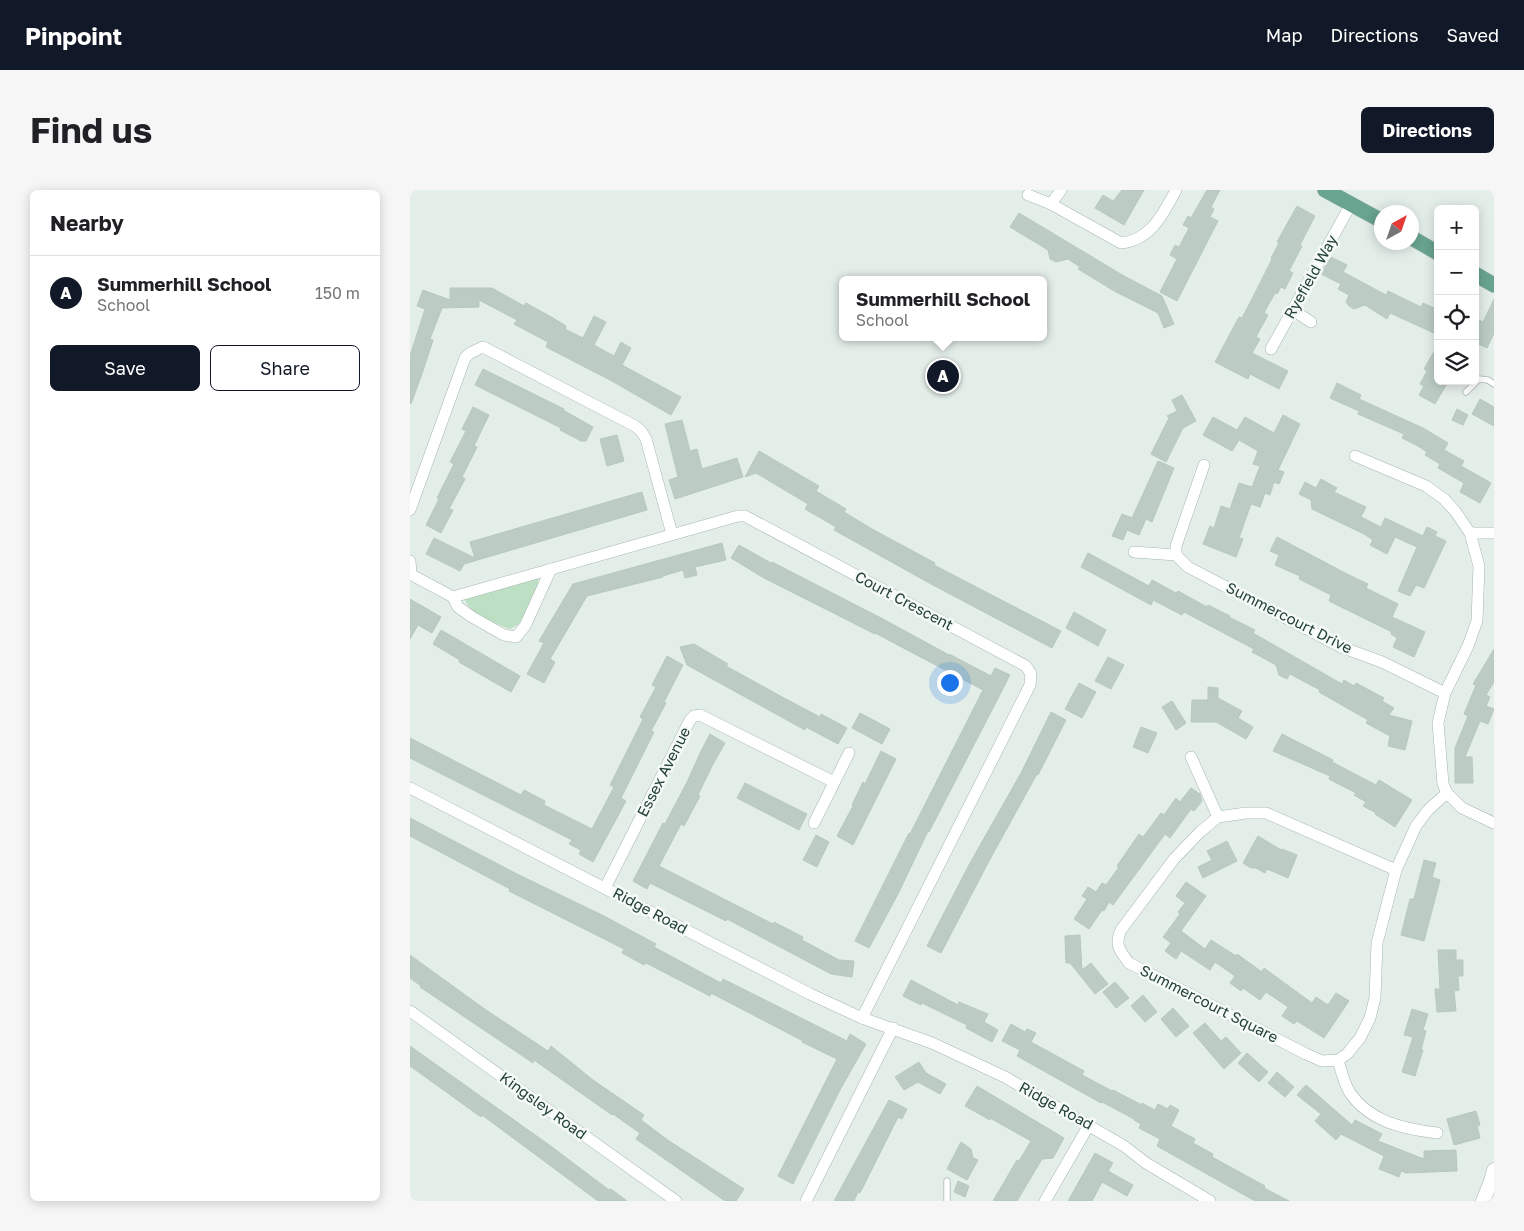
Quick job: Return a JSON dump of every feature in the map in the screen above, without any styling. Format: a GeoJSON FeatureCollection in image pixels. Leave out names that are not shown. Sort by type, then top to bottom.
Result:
{"type":"FeatureCollection","features":[{"type":"Feature","properties":{"kind":"main road"},"geometry":{"type":"LineString","coordinates":[[1325,190],[1374,217]]}},
{"type":"Feature","properties":{"kind":"main road"},"geometry":{"type":"LineString","coordinates":[[1419,242],[1434,251]]}},
{"type":"Feature","properties":{"kind":"main road"},"geometry":{"type":"LineString","coordinates":[[1479,276],[1494,284]]}},
{"type":"Feature","properties":{"kind":"street"},"geometry":{"type":"LineString","coordinates":[[1051,204],[1062,190]]}},
{"type":"Feature","properties":{"kind":"street"},"geometry":{"type":"LineString","coordinates":[[1028,195],[1051,204],[1121,243],[1131,242],[1142,237],[1152,229],[1176,190]]}},
{"type":"Feature","properties":{"kind":"street","name":"Ryefield Way"},"geometry":{"type":"LineString","coordinates":[[1271,349],[1351,204]]}},
{"type":"Feature","properties":{"kind":"street"},"geometry":{"type":"LineString","coordinates":[[1293,310],[1311,322]]}},
{"type":"Feature","properties":{"kind":"street"},"geometry":{"type":"LineString","coordinates":[[410,510],[465,358],[470,353],[483,347],[635,426],[641,431],[646,439],[672,534]]}},
{"type":"Feature","properties":{"kind":"street"},"geometry":{"type":"LineString","coordinates":[[1355,456],[1426,486],[1455,510],[1470,533],[1479,566],[1477,621],[1468,646],[1445,693],[1438,723],[1443,784],[1447,793],[1462,808],[1494,823]]}},
{"type":"Feature","properties":{"kind":"street"},"geometry":{"type":"LineString","coordinates":[[1134,552],[1176,555],[1176,546],[1204,465]]}},
{"type":"Feature","properties":{"kind":"street","name":"Court Crescent"},"geometry":{"type":"LineString","coordinates":[[453,597],[672,534],[738,516],[745,516],[1026,666],[1031,674],[1030,685],[862,1018]]}},
{"type":"Feature","properties":{"kind":"street"},"geometry":{"type":"LineString","coordinates":[[1470,533],[1494,533]]}},
{"type":"Feature","properties":{"kind":"street","name":"Summercourt Drive"},"geometry":{"type":"LineString","coordinates":[[1176,555],[1188,567],[1341,647],[1382,662],[1445,693]]}},
{"type":"Feature","properties":{"kind":"street"},"geometry":{"type":"LineString","coordinates":[[410,562],[410,574],[453,597],[458,607],[472,617],[504,635],[516,637],[525,626],[551,569]]}},
{"type":"Feature","properties":{"kind":"street","name":"Essex Avenue"},"geometry":{"type":"LineString","coordinates":[[605,888],[690,720],[694,716],[700,715],[834,782]]}},
{"type":"Feature","properties":{"kind":"street"},"geometry":{"type":"LineString","coordinates":[[814,823],[849,753]]}},
{"type":"Feature","properties":{"kind":"street"},"geometry":{"type":"LineString","coordinates":[[1191,757],[1218,817],[1246,813],[1266,813],[1396,870]]}},
{"type":"Feature","properties":{"kind":"street","name":"Ridge Road"},"geometry":{"type":"LineString","coordinates":[[410,788],[810,994],[862,1018],[932,1043],[1004,1077],[1124,1146],[1146,1162],[1210,1201]]}},
{"type":"Feature","properties":{"kind":"street"},"geometry":{"type":"LineString","coordinates":[[1437,1132],[1411,1130],[1393,1125],[1363,1108],[1345,1084],[1338,1060],[1347,1054],[1360,1038],[1370,1018],[1375,998],[1377,943],[1396,870],[1416,826],[1428,810],[1447,793]]}},
{"type":"Feature","properties":{"kind":"street","name":"Summercourt Square"},"geometry":{"type":"LineString","coordinates":[[1218,817],[1200,832],[1174,859],[1121,930],[1118,938],[1118,949],[1129,963],[1306,1054],[1322,1061],[1338,1060]]}},
{"type":"Feature","properties":{"kind":"street","name":"Kingsley Road"},"geometry":{"type":"LineString","coordinates":[[410,1010],[676,1201]]}},
{"type":"Feature","properties":{"kind":"street"},"geometry":{"type":"LineString","coordinates":[[806,1201],[893,1028]]}},
{"type":"Feature","properties":{"kind":"street"},"geometry":{"type":"LineString","coordinates":[[1045,1201],[1089,1125]]}},
{"type":"Feature","properties":{"kind":"street"},"geometry":{"type":"LineString","coordinates":[[1482,1201],[1493,1178]]}},
{"type":"Feature","properties":{"kind":"lane"},"geometry":{"type":"LineString","coordinates":[[1466,392],[1479,379],[1488,380],[1494,384]]}},
{"type":"Feature","properties":{"kind":"lane"},"geometry":{"type":"LineString","coordinates":[[946,1201],[947,1181]]}},
{"type":"Feature","properties":{"kind":"green space"},"geometry":{"type":"Polygon","coordinates":[[[538,578],[538,590],[519,624],[510,629],[477,614],[464,598],[538,578]]]}},
{"type":"Feature","properties":{"kind":"building"},"geometry":{"type":"Polygon","coordinates":[[[1122,190],[1144,190],[1124,225],[1095,208],[1103,195],[1113,201],[1122,190]]]}},
{"type":"Feature","properties":{"kind":"building"},"geometry":{"type":"Polygon","coordinates":[[[1207,190],[1220,190],[1211,207],[1214,209],[1210,217],[1218,221],[1177,301],[1160,292],[1177,259],[1170,255],[1175,245],[1179,247],[1189,228],[1183,225],[1188,216],[1191,218],[1207,190]]]}},
{"type":"Feature","properties":{"kind":"building"},"geometry":{"type":"Polygon","coordinates":[[[1297,206],[1315,216],[1289,271],[1293,273],[1285,289],[1281,287],[1277,294],[1275,293],[1264,313],[1268,315],[1256,337],[1260,339],[1252,353],[1288,371],[1279,389],[1250,374],[1248,379],[1215,362],[1239,317],[1242,318],[1272,259],[1279,243],[1277,242],[1297,206]]]}},
{"type":"Feature","properties":{"kind":"building"},"geometry":{"type":"Polygon","coordinates":[[[1019,213],[1124,276],[1162,296],[1174,324],[1164,328],[1158,313],[1116,292],[1078,269],[1080,267],[1068,259],[1056,262],[1050,259],[1048,250],[1010,227],[1019,213]]]}},
{"type":"Feature","properties":{"kind":"building"},"geometry":{"type":"Polygon","coordinates":[[[1331,257],[1347,265],[1343,272],[1386,295],[1388,291],[1421,307],[1423,303],[1434,308],[1434,333],[1390,313],[1387,319],[1365,305],[1354,309],[1346,302],[1349,295],[1338,289],[1341,284],[1321,274],[1331,257]]]}},
{"type":"Feature","properties":{"kind":"building"},"geometry":{"type":"Polygon","coordinates":[[[450,288],[492,288],[524,306],[526,303],[566,326],[565,329],[583,338],[594,316],[606,322],[594,345],[614,356],[621,342],[631,348],[622,365],[681,397],[671,415],[610,380],[546,347],[548,342],[514,324],[517,320],[479,300],[479,307],[442,308],[430,339],[433,340],[411,404],[410,356],[425,309],[417,306],[423,290],[450,300],[450,288]]]}},
{"type":"Feature","properties":{"kind":"building"},"geometry":{"type":"Polygon","coordinates":[[[1494,299],[1494,333],[1487,348],[1479,344],[1479,320],[1483,322],[1494,299]]]}},
{"type":"Feature","properties":{"kind":"building"},"geometry":{"type":"Polygon","coordinates":[[[1434,352],[1434,385],[1446,385],[1435,404],[1419,395],[1424,386],[1420,384],[1427,371],[1424,369],[1434,352]]]}},
{"type":"Feature","properties":{"kind":"building"},"geometry":{"type":"Polygon","coordinates":[[[483,369],[564,409],[593,427],[586,441],[581,441],[560,430],[561,428],[475,385],[483,369]]]}},
{"type":"Feature","properties":{"kind":"building"},"geometry":{"type":"Polygon","coordinates":[[[1337,383],[1361,395],[1359,399],[1423,428],[1448,443],[1444,450],[1464,461],[1461,466],[1491,483],[1480,503],[1460,492],[1464,483],[1438,468],[1440,464],[1425,455],[1427,452],[1402,438],[1404,434],[1358,414],[1359,411],[1330,398],[1337,383]]]}},
{"type":"Feature","properties":{"kind":"building"},"geometry":{"type":"Polygon","coordinates":[[[1182,395],[1196,421],[1183,428],[1166,462],[1151,454],[1169,418],[1167,416],[1177,411],[1172,400],[1182,395]]]}},
{"type":"Feature","properties":{"kind":"building"},"geometry":{"type":"Polygon","coordinates":[[[1480,399],[1494,407],[1494,426],[1472,414],[1480,399]]]}},
{"type":"Feature","properties":{"kind":"building"},"geometry":{"type":"Polygon","coordinates":[[[473,407],[489,415],[474,446],[477,447],[462,477],[465,479],[449,509],[453,510],[441,533],[426,525],[454,464],[450,462],[466,431],[462,429],[473,407]]]}},
{"type":"Feature","properties":{"kind":"building"},"geometry":{"type":"Polygon","coordinates":[[[1457,409],[1468,415],[1463,425],[1452,420],[1457,409]]]}},
{"type":"Feature","properties":{"kind":"building"},"geometry":{"type":"Polygon","coordinates":[[[1283,415],[1300,424],[1278,470],[1284,472],[1279,484],[1274,482],[1270,495],[1265,493],[1260,507],[1251,504],[1239,538],[1243,539],[1236,557],[1203,544],[1210,526],[1214,528],[1221,506],[1230,509],[1239,483],[1252,487],[1260,466],[1253,464],[1258,451],[1239,440],[1232,451],[1203,435],[1213,417],[1237,430],[1245,417],[1274,433],[1283,415]]]}},
{"type":"Feature","properties":{"kind":"building"},"geometry":{"type":"Polygon","coordinates":[[[682,420],[690,451],[697,449],[702,469],[737,458],[743,477],[675,499],[669,480],[678,477],[665,424],[682,420]]]}},
{"type":"Feature","properties":{"kind":"building"},"geometry":{"type":"Polygon","coordinates":[[[617,435],[624,461],[607,466],[600,439],[617,435]]]}},
{"type":"Feature","properties":{"kind":"building"},"geometry":{"type":"Polygon","coordinates":[[[759,451],[819,486],[816,491],[846,509],[844,512],[872,529],[935,563],[934,565],[1061,631],[1052,648],[834,530],[836,527],[805,509],[808,504],[756,473],[745,477],[759,451]]]}},
{"type":"Feature","properties":{"kind":"building"},"geometry":{"type":"Polygon","coordinates":[[[1158,461],[1174,468],[1152,522],[1146,519],[1139,535],[1127,530],[1123,540],[1112,536],[1122,514],[1132,518],[1158,461]]]}},
{"type":"Feature","properties":{"kind":"building"},"geometry":{"type":"Polygon","coordinates":[[[1321,479],[1337,488],[1334,492],[1366,507],[1361,517],[1381,527],[1385,518],[1423,536],[1427,527],[1437,532],[1435,536],[1446,541],[1424,588],[1416,585],[1410,596],[1398,591],[1417,547],[1395,537],[1387,554],[1370,545],[1373,540],[1364,534],[1312,509],[1311,500],[1299,494],[1305,482],[1316,488],[1321,479]]]}},
{"type":"Feature","properties":{"kind":"building"},"geometry":{"type":"Polygon","coordinates":[[[642,492],[647,510],[464,564],[460,571],[426,554],[434,538],[475,558],[470,542],[642,492]]]}},
{"type":"Feature","properties":{"kind":"building"},"geometry":{"type":"Polygon","coordinates":[[[1277,537],[1368,584],[1366,588],[1398,604],[1392,617],[1425,632],[1414,657],[1393,647],[1397,638],[1391,634],[1392,632],[1329,601],[1331,595],[1299,579],[1300,576],[1275,565],[1279,555],[1270,551],[1277,537]]]}},
{"type":"Feature","properties":{"kind":"building"},"geometry":{"type":"Polygon","coordinates":[[[722,543],[726,560],[695,567],[697,575],[685,578],[683,570],[663,577],[587,596],[550,659],[555,662],[544,683],[527,674],[544,643],[539,641],[573,584],[722,543]]]}},
{"type":"Feature","properties":{"kind":"building"},"geometry":{"type":"Polygon","coordinates":[[[739,545],[991,676],[995,668],[1010,675],[869,948],[855,941],[983,690],[875,633],[764,578],[731,558],[739,545]]]}},
{"type":"Feature","properties":{"kind":"building"},"geometry":{"type":"Polygon","coordinates":[[[1088,553],[1149,586],[1152,580],[1176,593],[1178,591],[1207,607],[1208,605],[1255,630],[1253,633],[1342,684],[1344,680],[1354,686],[1356,683],[1384,698],[1382,701],[1394,708],[1389,715],[1412,721],[1405,750],[1388,746],[1390,736],[1366,723],[1368,720],[1319,692],[1320,690],[1290,674],[1287,679],[1279,675],[1276,665],[1252,652],[1254,649],[1184,612],[1182,615],[1153,600],[1151,605],[1081,567],[1088,553]]]}},
{"type":"Feature","properties":{"kind":"building"},"geometry":{"type":"Polygon","coordinates":[[[410,599],[441,617],[432,633],[418,625],[410,639],[410,599]]]}},
{"type":"Feature","properties":{"kind":"building"},"geometry":{"type":"Polygon","coordinates":[[[1074,612],[1106,630],[1098,646],[1066,628],[1074,612]]]}},
{"type":"Feature","properties":{"kind":"building"},"geometry":{"type":"Polygon","coordinates":[[[441,630],[520,676],[511,692],[459,662],[460,660],[433,644],[441,630]]]}},
{"type":"Feature","properties":{"kind":"building"},"geometry":{"type":"Polygon","coordinates":[[[694,644],[728,664],[726,666],[784,698],[820,717],[821,714],[847,728],[838,744],[806,727],[805,730],[687,665],[680,647],[694,644]]]}},
{"type":"Feature","properties":{"kind":"building"},"geometry":{"type":"Polygon","coordinates":[[[1494,649],[1494,682],[1486,695],[1490,697],[1486,706],[1494,709],[1488,724],[1480,721],[1465,757],[1472,757],[1473,783],[1455,783],[1455,748],[1468,716],[1464,714],[1476,685],[1473,684],[1494,649]]]}},
{"type":"Feature","properties":{"kind":"building"},"geometry":{"type":"Polygon","coordinates":[[[667,656],[683,665],[651,731],[654,732],[621,798],[626,801],[593,862],[579,854],[581,850],[569,844],[572,840],[410,758],[410,738],[521,795],[524,790],[545,801],[544,805],[592,829],[614,787],[610,785],[643,719],[640,717],[656,687],[652,685],[667,656]]]}},
{"type":"Feature","properties":{"kind":"building"},"geometry":{"type":"Polygon","coordinates":[[[1108,657],[1124,665],[1111,689],[1095,681],[1108,657]]]}},
{"type":"Feature","properties":{"kind":"building"},"geometry":{"type":"Polygon","coordinates":[[[1079,683],[1096,692],[1082,718],[1065,709],[1079,683]]]}},
{"type":"Feature","properties":{"kind":"building"},"geometry":{"type":"Polygon","coordinates":[[[1208,687],[1218,688],[1218,698],[1242,711],[1238,718],[1253,727],[1246,739],[1216,722],[1191,722],[1192,700],[1208,700],[1208,687]]]}},
{"type":"Feature","properties":{"kind":"building"},"geometry":{"type":"Polygon","coordinates":[[[1172,701],[1186,723],[1176,730],[1162,707],[1172,701]]]}},
{"type":"Feature","properties":{"kind":"building"},"geometry":{"type":"Polygon","coordinates":[[[1051,712],[1066,720],[941,953],[927,946],[970,863],[1021,773],[1051,712]]]}},
{"type":"Feature","properties":{"kind":"building"},"geometry":{"type":"Polygon","coordinates":[[[860,713],[890,729],[882,744],[852,728],[860,713]]]}},
{"type":"Feature","properties":{"kind":"building"},"geometry":{"type":"Polygon","coordinates":[[[1141,727],[1157,733],[1148,753],[1133,747],[1141,727]]]}},
{"type":"Feature","properties":{"kind":"building"},"geometry":{"type":"Polygon","coordinates":[[[710,734],[725,743],[684,826],[681,824],[659,866],[773,924],[774,922],[803,937],[802,940],[839,960],[854,961],[852,977],[831,974],[727,919],[726,921],[650,883],[647,889],[633,881],[687,782],[710,734]]]}},
{"type":"Feature","properties":{"kind":"building"},"geometry":{"type":"Polygon","coordinates":[[[1282,734],[1376,785],[1379,780],[1412,800],[1395,827],[1363,806],[1366,802],[1354,795],[1356,793],[1329,779],[1330,776],[1273,751],[1282,734]]]}},
{"type":"Feature","properties":{"kind":"building"},"geometry":{"type":"Polygon","coordinates":[[[881,751],[896,759],[853,845],[837,836],[863,782],[865,784],[881,751]]]}},
{"type":"Feature","properties":{"kind":"building"},"geometry":{"type":"Polygon","coordinates":[[[745,783],[807,814],[799,830],[737,798],[745,783]]]}},
{"type":"Feature","properties":{"kind":"building"},"geometry":{"type":"Polygon","coordinates":[[[1191,788],[1200,794],[1202,801],[1194,811],[1191,809],[1170,838],[1165,834],[1113,905],[1109,902],[1089,929],[1074,919],[1087,899],[1082,896],[1088,887],[1096,892],[1102,883],[1106,885],[1139,834],[1143,837],[1161,813],[1164,815],[1176,798],[1180,802],[1191,788]]]}},
{"type":"Feature","properties":{"kind":"building"},"geometry":{"type":"Polygon","coordinates":[[[410,818],[517,874],[604,916],[656,944],[654,947],[721,983],[723,979],[847,1041],[850,1034],[866,1044],[841,1088],[793,1184],[778,1176],[837,1059],[711,993],[710,996],[646,963],[644,965],[622,953],[624,949],[509,891],[510,889],[410,836],[410,818]]]}},
{"type":"Feature","properties":{"kind":"building"},"geometry":{"type":"Polygon","coordinates":[[[816,835],[829,842],[817,867],[803,860],[816,835]]]}},
{"type":"Feature","properties":{"kind":"building"},"geometry":{"type":"Polygon","coordinates":[[[1258,836],[1281,850],[1297,855],[1288,878],[1267,869],[1265,873],[1243,863],[1258,836]]]}},
{"type":"Feature","properties":{"kind":"building"},"geometry":{"type":"Polygon","coordinates":[[[1227,841],[1237,861],[1203,878],[1198,867],[1212,860],[1207,851],[1227,841]]]}},
{"type":"Feature","properties":{"kind":"building"},"geometry":{"type":"Polygon","coordinates":[[[1424,860],[1436,863],[1432,877],[1440,880],[1424,941],[1401,935],[1410,899],[1414,899],[1424,860]]]}},
{"type":"Feature","properties":{"kind":"building"},"geometry":{"type":"Polygon","coordinates":[[[1186,882],[1206,896],[1181,931],[1205,949],[1211,940],[1236,956],[1237,954],[1262,972],[1264,968],[1312,1003],[1316,997],[1328,1005],[1336,993],[1349,1001],[1324,1038],[1297,1021],[1294,1024],[1282,1016],[1288,1007],[1266,992],[1260,1000],[1243,988],[1241,991],[1230,983],[1235,976],[1215,962],[1210,970],[1181,951],[1176,959],[1165,951],[1171,943],[1163,937],[1180,914],[1178,912],[1185,903],[1176,896],[1186,882]]]}},
{"type":"Feature","properties":{"kind":"building"},"geometry":{"type":"Polygon","coordinates":[[[1080,935],[1082,970],[1091,963],[1108,984],[1095,994],[1070,963],[1066,963],[1065,936],[1080,935]]]}},
{"type":"Feature","properties":{"kind":"building"},"geometry":{"type":"Polygon","coordinates":[[[1438,950],[1456,950],[1456,960],[1463,960],[1463,976],[1458,976],[1459,990],[1454,991],[1456,1011],[1437,1012],[1435,989],[1440,989],[1438,950]]]}},
{"type":"Feature","properties":{"kind":"building"},"geometry":{"type":"Polygon","coordinates":[[[410,955],[486,1010],[548,1051],[551,1046],[593,1080],[644,1115],[641,1120],[669,1141],[744,1189],[736,1201],[725,1201],[636,1139],[640,1133],[613,1114],[534,1060],[533,1063],[420,987],[410,978],[410,955]]]}},
{"type":"Feature","properties":{"kind":"building"},"geometry":{"type":"Polygon","coordinates":[[[911,980],[958,1005],[959,1002],[988,1014],[984,1022],[998,1030],[992,1042],[966,1028],[967,1025],[903,996],[911,980]]]}},
{"type":"Feature","properties":{"kind":"building"},"geometry":{"type":"Polygon","coordinates":[[[1115,982],[1129,998],[1116,1008],[1103,992],[1115,982]]]}},
{"type":"Feature","properties":{"kind":"building"},"geometry":{"type":"Polygon","coordinates":[[[1143,995],[1157,1012],[1145,1022],[1131,1006],[1143,995]]]}},
{"type":"Feature","properties":{"kind":"building"},"geometry":{"type":"Polygon","coordinates":[[[1173,1008],[1189,1026],[1176,1037],[1161,1019],[1173,1008]]]}},
{"type":"Feature","properties":{"kind":"building"},"geometry":{"type":"Polygon","coordinates":[[[1412,1009],[1428,1014],[1423,1030],[1426,1031],[1421,1050],[1423,1050],[1415,1076],[1402,1072],[1413,1037],[1404,1035],[1412,1009]]]}},
{"type":"Feature","properties":{"kind":"building"},"geometry":{"type":"Polygon","coordinates":[[[1205,1023],[1221,1041],[1226,1037],[1241,1053],[1224,1069],[1193,1033],[1205,1023]]]}},
{"type":"Feature","properties":{"kind":"building"},"geometry":{"type":"Polygon","coordinates":[[[1011,1024],[1025,1032],[1027,1029],[1036,1033],[1031,1042],[1084,1071],[1082,1075],[1112,1091],[1155,1110],[1158,1104],[1168,1109],[1170,1105],[1179,1110],[1171,1126],[1195,1139],[1193,1143],[1213,1154],[1212,1157],[1289,1201],[1255,1201],[1157,1146],[1160,1139],[1139,1128],[1141,1124],[1134,1119],[1101,1103],[1017,1056],[1020,1050],[1002,1041],[1011,1024]]]}},
{"type":"Feature","properties":{"kind":"building"},"geometry":{"type":"Polygon","coordinates":[[[410,1046],[609,1190],[611,1189],[627,1201],[598,1201],[482,1115],[481,1117],[410,1066],[410,1046]]]}},
{"type":"Feature","properties":{"kind":"building"},"geometry":{"type":"Polygon","coordinates":[[[1247,1053],[1268,1072],[1259,1082],[1238,1063],[1247,1053]]]}},
{"type":"Feature","properties":{"kind":"building"},"geometry":{"type":"Polygon","coordinates":[[[919,1062],[926,1073],[946,1084],[940,1094],[918,1082],[904,1090],[895,1077],[919,1062]]]}},
{"type":"Feature","properties":{"kind":"building"},"geometry":{"type":"Polygon","coordinates":[[[1277,1072],[1294,1087],[1285,1097],[1268,1083],[1277,1072]]]}},
{"type":"Feature","properties":{"kind":"building"},"geometry":{"type":"Polygon","coordinates":[[[1306,1085],[1352,1125],[1355,1120],[1382,1134],[1378,1141],[1424,1159],[1424,1151],[1456,1150],[1457,1171],[1406,1173],[1401,1171],[1399,1177],[1379,1169],[1384,1156],[1341,1134],[1336,1140],[1315,1121],[1321,1114],[1297,1095],[1306,1085]]]}},
{"type":"Feature","properties":{"kind":"building"},"geometry":{"type":"Polygon","coordinates":[[[977,1086],[1064,1138],[1053,1158],[1042,1159],[1017,1201],[993,1201],[1017,1160],[1019,1161],[1031,1141],[965,1106],[977,1086]]]}},
{"type":"Feature","properties":{"kind":"building"},"geometry":{"type":"Polygon","coordinates":[[[889,1100],[907,1109],[902,1119],[898,1117],[860,1193],[858,1192],[854,1201],[834,1201],[889,1100]]]}},
{"type":"Feature","properties":{"kind":"building"},"geometry":{"type":"Polygon","coordinates":[[[1476,1111],[1480,1125],[1477,1126],[1480,1138],[1454,1145],[1447,1119],[1476,1111]]]}},
{"type":"Feature","properties":{"kind":"building"},"geometry":{"type":"Polygon","coordinates":[[[961,1142],[971,1149],[973,1158],[978,1160],[967,1180],[947,1169],[961,1142]]]}},
{"type":"Feature","properties":{"kind":"building"},"geometry":{"type":"Polygon","coordinates":[[[1095,1153],[1113,1163],[1108,1171],[1133,1185],[1127,1196],[1102,1182],[1092,1201],[1068,1201],[1095,1153]]]}},
{"type":"Feature","properties":{"kind":"building"},"geometry":{"type":"Polygon","coordinates":[[[958,1181],[969,1186],[965,1197],[954,1192],[958,1181]]]}},
{"type":"Feature","properties":{"kind":"place","name":"Summerhill School"},"geometry":{"type":"Point","coordinates":[943,376]}}]}
